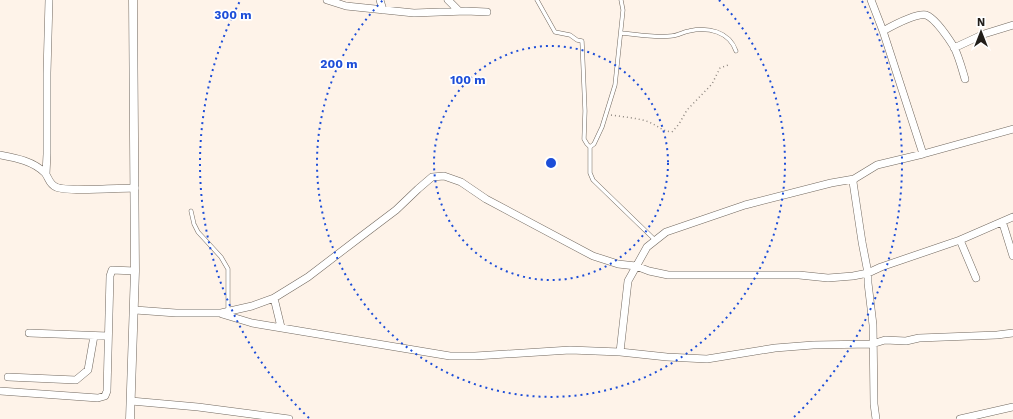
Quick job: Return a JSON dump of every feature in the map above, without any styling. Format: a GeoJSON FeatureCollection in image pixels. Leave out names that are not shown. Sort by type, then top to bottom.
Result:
{"type":"FeatureCollection","features":[{"type":"Feature","properties":{"kind":"street"},"geometry":{"type":"LineString","coordinates":[[46,174],[48,154],[48,0]]}},
{"type":"Feature","properties":{"kind":"street"},"geometry":{"type":"LineString","coordinates":[[130,419],[136,272],[134,0]]}},
{"type":"Feature","properties":{"kind":"street"},"geometry":{"type":"LineString","coordinates":[[326,0],[346,6],[414,13],[459,11],[487,12]]}},
{"type":"Feature","properties":{"kind":"street"},"geometry":{"type":"LineString","coordinates":[[380,0],[383,10]]}},
{"type":"Feature","properties":{"kind":"street"},"geometry":{"type":"LineString","coordinates":[[448,0],[459,11]]}},
{"type":"Feature","properties":{"kind":"street"},"geometry":{"type":"LineString","coordinates":[[871,0],[883,31],[923,154]]}},
{"type":"Feature","properties":{"kind":"street"},"geometry":{"type":"LineString","coordinates":[[883,31],[917,16],[924,15],[931,18],[938,25],[954,48],[965,79]]}},
{"type":"Feature","properties":{"kind":"street"},"geometry":{"type":"LineString","coordinates":[[954,48],[984,34],[1013,25]]}},
{"type":"Feature","properties":{"kind":"street"},"geometry":{"type":"LineString","coordinates":[[620,352],[628,281],[647,247],[666,232],[744,205],[831,183],[854,179],[877,165],[1013,129]]}},
{"type":"Feature","properties":{"kind":"street"},"geometry":{"type":"LineString","coordinates":[[0,155],[34,164],[46,174],[52,185],[58,188],[135,188]]}},
{"type":"Feature","properties":{"kind":"street"},"geometry":{"type":"LineString","coordinates":[[135,310],[176,313],[224,312],[252,306],[274,298],[308,277],[348,247],[396,210],[418,188],[432,177],[444,176],[461,182],[486,199],[593,256],[618,264],[636,266],[649,272],[668,275],[786,275],[828,278],[853,276],[868,273],[881,267],[960,240],[1013,217]]}},
{"type":"Feature","properties":{"kind":"street"},"geometry":{"type":"LineString","coordinates":[[854,179],[853,182],[868,273],[873,325],[872,344],[876,419]]}},
{"type":"Feature","properties":{"kind":"street"},"geometry":{"type":"LineString","coordinates":[[1002,222],[1013,256]]}},
{"type":"Feature","properties":{"kind":"street"},"geometry":{"type":"LineString","coordinates":[[960,240],[976,278]]}},
{"type":"Feature","properties":{"kind":"street"},"geometry":{"type":"LineString","coordinates":[[0,391],[98,398],[105,396],[107,391],[110,276],[112,270],[136,272]]}},
{"type":"Feature","properties":{"kind":"street"},"geometry":{"type":"LineString","coordinates":[[274,298],[281,327]]}},
{"type":"Feature","properties":{"kind":"street"},"geometry":{"type":"LineString","coordinates":[[224,312],[252,323],[450,356],[475,356],[570,350],[620,352],[706,359],[797,347],[872,344],[884,340],[906,341],[919,338],[1013,333]]}},
{"type":"Feature","properties":{"kind":"street"},"geometry":{"type":"LineString","coordinates":[[29,333],[108,336]]}},
{"type":"Feature","properties":{"kind":"street"},"geometry":{"type":"LineString","coordinates":[[8,377],[76,380],[88,370],[94,336]]}},
{"type":"Feature","properties":{"kind":"street"},"geometry":{"type":"LineString","coordinates":[[131,401],[198,407],[289,419]]}},
{"type":"Feature","properties":{"kind":"street"},"geometry":{"type":"LineString","coordinates":[[960,419],[1013,407]]}},
{"type":"Feature","properties":{"kind":"lane"},"geometry":{"type":"LineString","coordinates":[[537,0],[555,32],[570,35],[577,40],[582,41],[585,111],[584,139],[590,147],[590,173],[593,180],[655,240]]}},
{"type":"Feature","properties":{"kind":"lane"},"geometry":{"type":"LineString","coordinates":[[590,147],[594,144],[606,114],[615,85],[623,10],[621,0]]}},
{"type":"Feature","properties":{"kind":"lane"},"geometry":{"type":"LineString","coordinates":[[621,33],[672,36],[688,31],[706,29],[720,33],[733,43],[736,51]]}},
{"type":"Feature","properties":{"kind":"lane"},"geometry":{"type":"LineString","coordinates":[[191,211],[194,224],[198,232],[221,257],[228,269],[224,312]]}},
{"type":"Feature","properties":{"kind":"path"},"geometry":{"type":"LineString","coordinates":[[606,114],[647,122],[664,131],[672,132],[680,124],[687,110],[712,84],[720,68],[728,65]]}}]}
